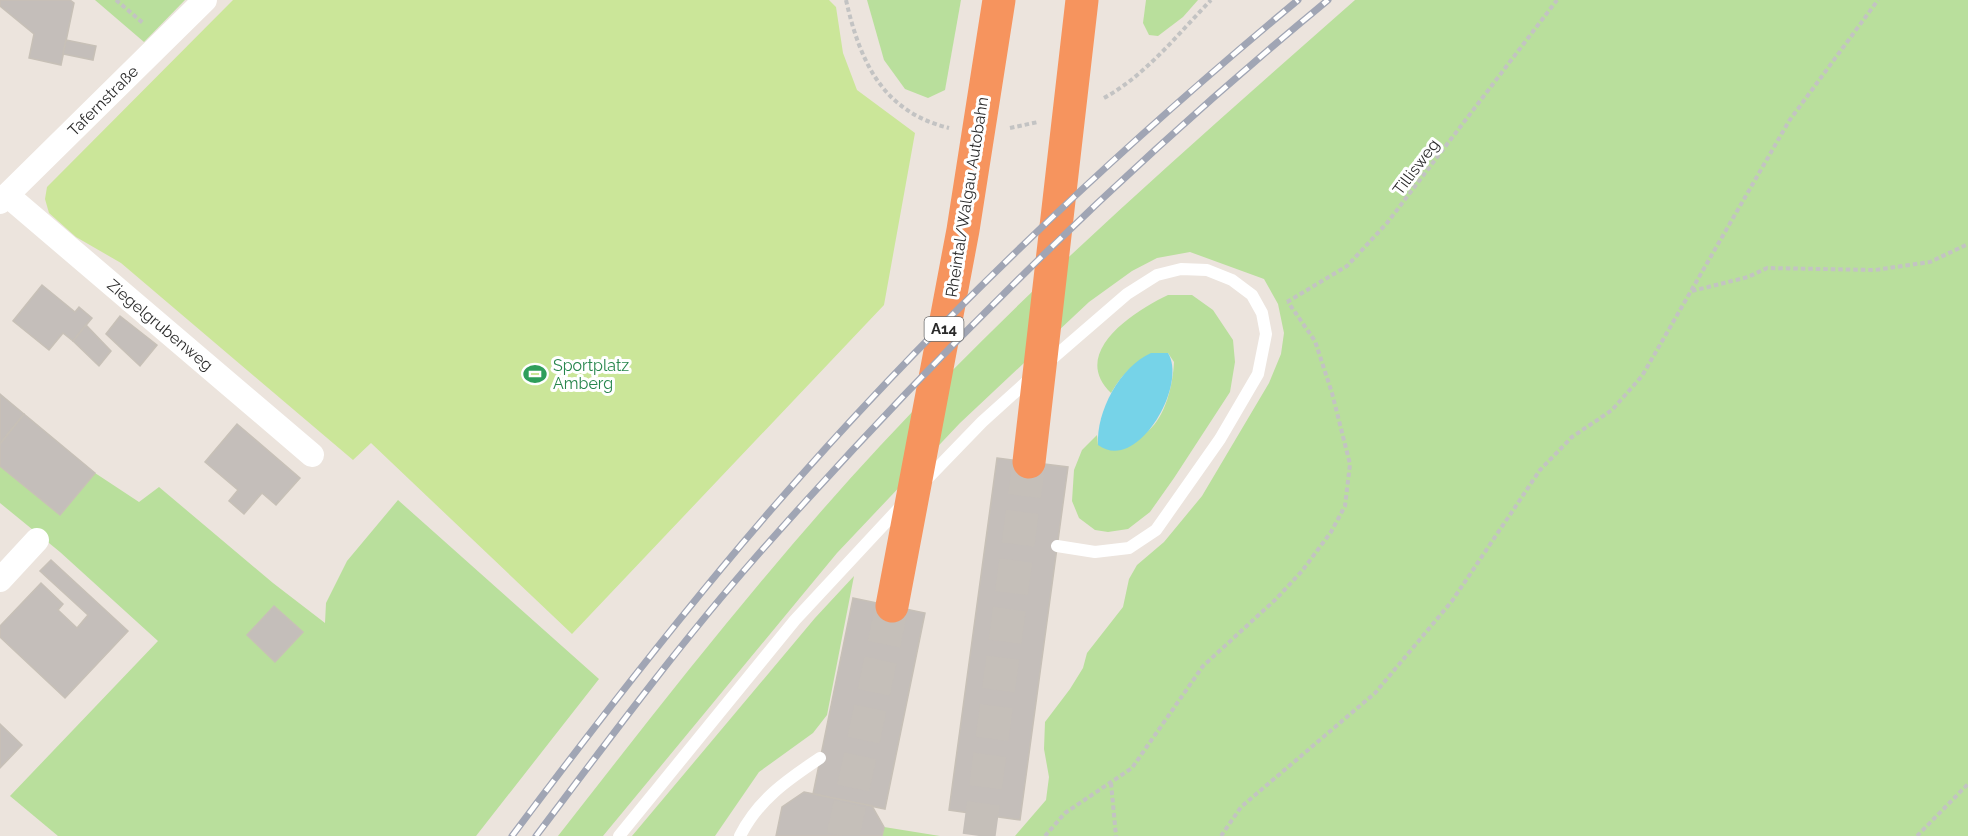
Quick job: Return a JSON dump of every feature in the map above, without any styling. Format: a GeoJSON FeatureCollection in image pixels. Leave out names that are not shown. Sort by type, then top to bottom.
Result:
{"type":"FeatureCollection","features":[{"type":"Feature","properties":{"kind":"highway","name":"Rheintal/Walgau Autobahn"},"geometry":{"type":"LineString","coordinates":[[892,606],[963,230],[999,0]]}},
{"type":"Feature","properties":{"kind":"highway"},"geometry":{"type":"LineString","coordinates":[[1029,462],[1082,0]]}},
{"type":"Feature","properties":{"kind":"street","name":"Tafernstraße"},"geometry":{"type":"LineString","coordinates":[[4,199],[205,0]]}},
{"type":"Feature","properties":{"kind":"street","name":"Ziegelgrubenweg"},"geometry":{"type":"LineString","coordinates":[[4,199],[312,455]]}},
{"type":"Feature","properties":{"kind":"street"},"geometry":{"type":"LineString","coordinates":[[0,580],[37,540]]}},
{"type":"Feature","properties":{"kind":"lane"},"geometry":{"type":"LineString","coordinates":[[619,836],[795,620],[982,422],[1127,294],[1157,275],[1181,269],[1207,270],[1232,280],[1252,295],[1262,313],[1266,334],[1258,374],[1220,439],[1156,530],[1129,548],[1095,552],[1057,546]]}},
{"type":"Feature","properties":{"kind":"lane"},"geometry":{"type":"LineString","coordinates":[[740,836],[751,814],[786,781],[820,758]]}},
{"type":"Feature","properties":{"kind":"path"},"geometry":{"type":"LineString","coordinates":[[116,0],[163,41]]}},
{"type":"Feature","properties":{"kind":"path","name":"Tillisweg"},"geometry":{"type":"LineString","coordinates":[[1262,313],[1288,302],[1347,266],[1387,224],[1557,0]]}},
{"type":"Feature","properties":{"kind":"path"},"geometry":{"type":"LineString","coordinates":[[1221,836],[1241,807],[1375,693],[1452,601],[1540,470],[1572,437],[1612,410],[1642,376],[1790,121],[1878,0]]}},
{"type":"Feature","properties":{"kind":"path"},"geometry":{"type":"LineString","coordinates":[[1691,291],[1748,277],[1767,268],[1875,270],[1930,262],[1968,244]]}},
{"type":"Feature","properties":{"kind":"path"},"geometry":{"type":"LineString","coordinates":[[1045,836],[1065,813],[1131,768],[1203,666],[1275,600],[1302,571],[1331,532],[1345,506],[1350,464],[1332,393],[1315,341],[1288,302]]}},
{"type":"Feature","properties":{"kind":"path"},"geometry":{"type":"LineString","coordinates":[[1111,783],[1116,836]]}},
{"type":"Feature","properties":{"kind":"path"},"geometry":{"type":"LineString","coordinates":[[1917,836],[1968,784]]}},
{"type":"Feature","properties":{"kind":"green space"},"geometry":{"type":"Polygon","coordinates":[[[95,0],[185,0],[144,42],[95,0]]]}},
{"type":"Feature","properties":{"kind":"green space","name":"Sportplatz Amberg"},"geometry":{"type":"Polygon","coordinates":[[[233,0],[829,0],[836,7],[843,53],[857,90],[915,133],[884,305],[572,634],[371,443],[353,460],[121,263],[76,237],[49,213],[45,199],[47,187],[233,0]]]}},
{"type":"Feature","properties":{"kind":"green space"},"geometry":{"type":"Polygon","coordinates":[[[867,0],[961,0],[945,90],[928,98],[905,89],[884,60],[867,0]]]}},
{"type":"Feature","properties":{"kind":"green space"},"geometry":{"type":"Polygon","coordinates":[[[1146,0],[1198,0],[1183,17],[1158,36],[1149,35],[1143,23],[1146,0]]]}},
{"type":"Feature","properties":{"kind":"green space"},"geometry":{"type":"Polygon","coordinates":[[[1355,0],[1968,0],[1968,836],[1015,836],[1046,800],[1049,777],[1044,749],[1045,722],[1083,668],[1087,653],[1123,607],[1129,579],[1137,565],[1164,542],[1202,496],[1269,383],[1281,354],[1284,333],[1278,304],[1264,279],[1190,252],[1157,258],[1132,271],[1089,302],[960,423],[837,553],[603,836],[558,836],[755,589],[837,493],[936,387],[1112,217],[1355,0]]]}},
{"type":"Feature","properties":{"kind":"green space"},"geometry":{"type":"Polygon","coordinates":[[[1168,295],[1192,295],[1213,310],[1233,340],[1235,362],[1230,392],[1150,512],[1128,529],[1108,532],[1095,530],[1079,518],[1072,501],[1074,470],[1082,450],[1097,435],[1098,445],[1132,438],[1148,431],[1160,417],[1164,408],[1172,380],[1174,362],[1168,353],[1142,360],[1128,371],[1111,393],[1100,378],[1097,363],[1111,335],[1124,322],[1168,295]]]}},
{"type":"Feature","properties":{"kind":"green space"},"geometry":{"type":"Polygon","coordinates":[[[0,466],[60,515],[95,473],[139,502],[159,487],[273,583],[325,623],[326,603],[347,561],[398,500],[599,679],[476,836],[58,836],[10,796],[158,641],[60,552],[0,503],[0,466]]]}},
{"type":"Feature","properties":{"kind":"green space"},"geometry":{"type":"Polygon","coordinates":[[[854,576],[827,715],[813,733],[759,772],[715,836],[632,836],[815,618],[854,576]]]}},
{"type":"Feature","properties":{"kind":"green space"},"geometry":{"type":"Polygon","coordinates":[[[884,827],[940,836],[882,836],[884,827]]]}},
{"type":"Feature","properties":{"kind":"water"},"geometry":{"type":"Polygon","coordinates":[[[1151,353],[1168,353],[1172,367],[1171,385],[1165,404],[1155,422],[1143,437],[1128,447],[1113,451],[1098,445],[1101,418],[1112,392],[1129,368],[1151,353]]]}},
{"type":"Feature","properties":{"kind":"building"},"geometry":{"type":"Polygon","coordinates":[[[0,0],[70,0],[74,3],[61,65],[29,58],[34,34],[0,6],[0,0]]]}},
{"type":"Feature","properties":{"kind":"building"},"geometry":{"type":"Polygon","coordinates":[[[66,40],[96,46],[93,60],[63,54],[66,40]]]}},
{"type":"Feature","properties":{"kind":"building"},"geometry":{"type":"Polygon","coordinates":[[[42,285],[75,312],[79,307],[92,318],[73,341],[63,333],[49,350],[13,321],[42,285]]]}},
{"type":"Feature","properties":{"kind":"building"},"geometry":{"type":"Polygon","coordinates":[[[120,316],[157,345],[140,366],[106,334],[120,316]]]}},
{"type":"Feature","properties":{"kind":"building"},"geometry":{"type":"Polygon","coordinates":[[[86,325],[111,351],[99,366],[73,341],[86,325]]]}},
{"type":"Feature","properties":{"kind":"building"},"geometry":{"type":"Polygon","coordinates":[[[0,394],[24,414],[0,444],[0,394]]]}},
{"type":"Feature","properties":{"kind":"building"},"geometry":{"type":"Polygon","coordinates":[[[24,414],[95,473],[60,515],[0,466],[0,444],[24,414]]]}},
{"type":"Feature","properties":{"kind":"building"},"geometry":{"type":"Polygon","coordinates":[[[237,424],[300,478],[276,505],[262,493],[244,514],[229,501],[238,490],[205,462],[237,424]]]}},
{"type":"Feature","properties":{"kind":"building"},"geometry":{"type":"Polygon","coordinates":[[[997,458],[1068,467],[1020,820],[949,810],[997,458]]]}},
{"type":"Feature","properties":{"kind":"building"},"geometry":{"type":"Polygon","coordinates":[[[51,560],[128,631],[65,698],[0,637],[0,626],[41,583],[63,604],[58,610],[77,628],[88,615],[40,571],[51,560]]]}},
{"type":"Feature","properties":{"kind":"building"},"geometry":{"type":"Polygon","coordinates":[[[853,598],[925,613],[885,809],[813,794],[853,598]]]}},
{"type":"Feature","properties":{"kind":"building"},"geometry":{"type":"Polygon","coordinates":[[[274,606],[303,632],[275,662],[247,635],[274,606]]]}},
{"type":"Feature","properties":{"kind":"building"},"geometry":{"type":"Polygon","coordinates":[[[0,724],[22,745],[0,768],[0,724]]]}},
{"type":"Feature","properties":{"kind":"building"},"geometry":{"type":"Polygon","coordinates":[[[804,792],[872,806],[884,827],[882,836],[776,836],[782,807],[804,792]]]}},
{"type":"Feature","properties":{"kind":"tunnel"},"geometry":{"type":"LineString","coordinates":[[979,836],[1029,462]]}},
{"type":"Feature","properties":{"kind":"tunnel"},"geometry":{"type":"LineString","coordinates":[[843,836],[892,606]]}},
{"type":"Feature","properties":{"kind":"railway"},"geometry":{"type":"LineString","coordinates":[[512,836],[624,689],[711,581],[870,400],[1007,260],[1078,193],[1150,127],[1298,0]]}},
{"type":"Feature","properties":{"kind":"railway"},"geometry":{"type":"LineString","coordinates":[[536,836],[643,695],[726,592],[890,410],[1031,267],[1103,198],[1176,131],[1328,0]]}},
{"type":"Feature","properties":{"kind":"place","name":"Sportplatz Amberg"},"geometry":{"type":"Point","coordinates":[535,374]}}]}
